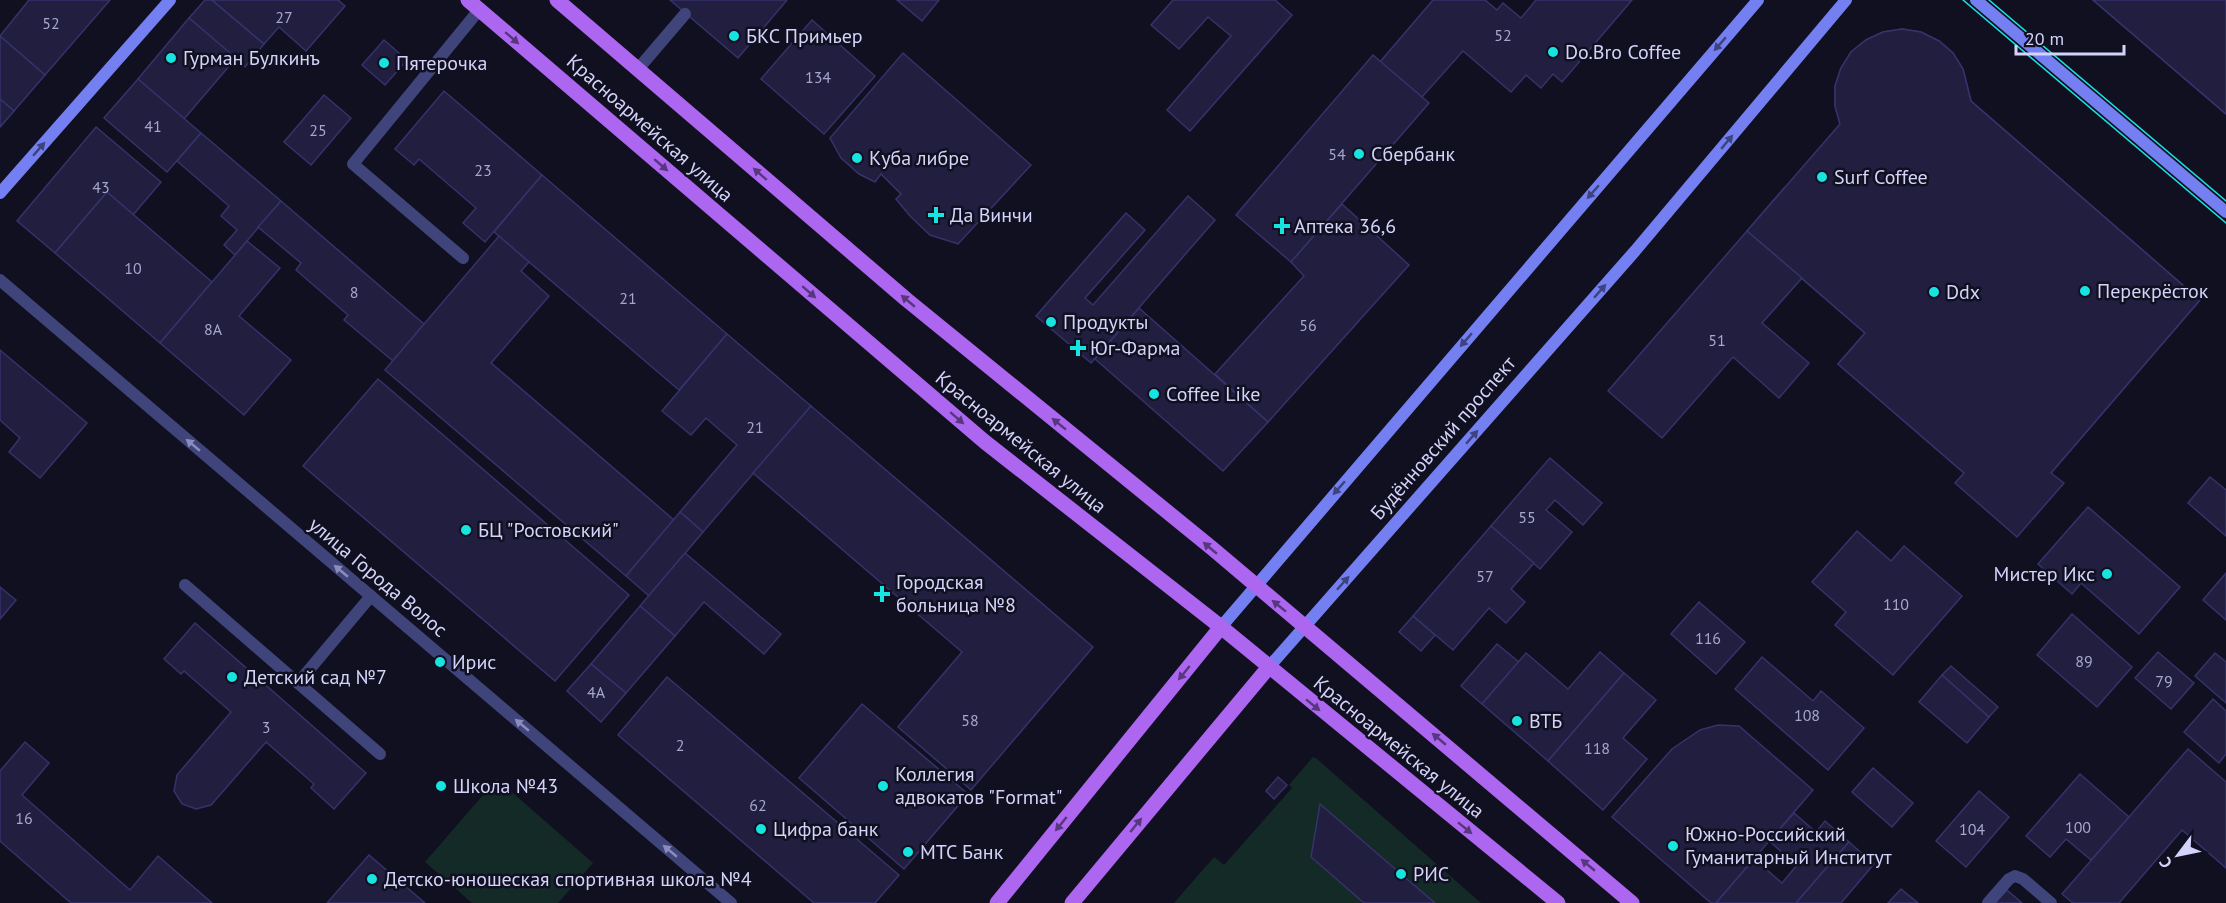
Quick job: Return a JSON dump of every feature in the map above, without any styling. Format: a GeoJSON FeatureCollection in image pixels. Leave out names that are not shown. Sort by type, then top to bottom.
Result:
{"type":"FeatureCollection","features":[{"type":"Feature","properties":{"kind":"main road"},"geometry":{"type":"LineString","coordinates":[[0,193],[170,0]]}},
{"type":"Feature","properties":{"kind":"main road","name":"Красноармейская улица"},"geometry":{"type":"LineString","coordinates":[[557,0],[907,300],[1213,549],[1254,586],[1632,903]]}},
{"type":"Feature","properties":{"kind":"main road"},"geometry":{"type":"LineString","coordinates":[[997,903],[1254,586],[1758,0]]}},
{"type":"Feature","properties":{"kind":"main road","name":"Будённовский проспект"},"geometry":{"type":"LineString","coordinates":[[1072,903],[1268,668],[1635,251],[1846,0]]}},
{"type":"Feature","properties":{"kind":"main road"},"geometry":{"type":"LineString","coordinates":[[1976,0],[2226,212]]}},
{"type":"Feature","properties":{"kind":"main road","name":"Красноармейская улица"},"geometry":{"type":"LineString","coordinates":[[474,5],[985,442],[1221,627],[1268,668],[1558,903]]}},
{"type":"Feature","properties":{"kind":"street"},"geometry":{"type":"LineString","coordinates":[[463,258],[353,164],[474,5]]}},
{"type":"Feature","properties":{"kind":"street"},"geometry":{"type":"LineString","coordinates":[[638,69],[685,14]]}},
{"type":"Feature","properties":{"kind":"street","name":"улица Города Волос"},"geometry":{"type":"LineString","coordinates":[[0,280],[731,903]]}},
{"type":"Feature","properties":{"kind":"street"},"geometry":{"type":"LineString","coordinates":[[185,585],[380,754]]}},
{"type":"Feature","properties":{"kind":"street"},"geometry":{"type":"LineString","coordinates":[[298,683],[371,596]]}},
{"type":"Feature","properties":{"kind":"street"},"geometry":{"type":"LineString","coordinates":[[1988,903],[2009,879],[2015,876],[2023,879],[2051,903]]}},
{"type":"Feature","properties":{"kind":"green space"},"geometry":{"type":"Polygon","coordinates":[[[1313,757],[1481,903],[1174,903],[1214,857],[1224,865],[1292,788],[1289,785],[1313,757]]]}},
{"type":"Feature","properties":{"kind":"green space"},"geometry":{"type":"Polygon","coordinates":[[[497,779],[593,863],[558,903],[472,903],[425,862],[497,779]]]}},
{"type":"Feature","properties":{"kind":"building"},"geometry":{"type":"Polygon","coordinates":[[[29,0],[110,0],[45,75],[0,36],[29,0]]]}},
{"type":"Feature","properties":{"kind":"building"},"geometry":{"type":"Polygon","coordinates":[[[205,0],[212,0],[264,44],[245,67],[189,18],[205,0]]]}},
{"type":"Feature","properties":{"kind":"building"},"geometry":{"type":"Polygon","coordinates":[[[212,0],[338,0],[345,6],[306,51],[279,27],[264,44],[212,0]]]}},
{"type":"Feature","properties":{"kind":"building","name":"БКС Примьер"},"geometry":{"type":"Polygon","coordinates":[[[670,0],[787,0],[738,58],[670,0]]]}},
{"type":"Feature","properties":{"kind":"building"},"geometry":{"type":"Polygon","coordinates":[[[897,0],[939,0],[922,21],[897,0]]]}},
{"type":"Feature","properties":{"kind":"building"},"geometry":{"type":"Polygon","coordinates":[[[1173,0],[1275,0],[1292,15],[1190,131],[1167,110],[1231,36],[1208,17],[1179,49],[1151,25],[1173,0]]]}},
{"type":"Feature","properties":{"kind":"building"},"geometry":{"type":"Polygon","coordinates":[[[1433,0],[1485,0],[1497,10],[1503,3],[1521,18],[1536,0],[1632,0],[1562,82],[1553,74],[1541,88],[1526,75],[1511,92],[1463,51],[1422,97],[1380,62],[1433,0]]]}},
{"type":"Feature","properties":{"kind":"building"},"geometry":{"type":"Polygon","coordinates":[[[2093,0],[2226,0],[2226,114],[2093,0]]]}},
{"type":"Feature","properties":{"kind":"building"},"geometry":{"type":"Polygon","coordinates":[[[2093,0],[2226,0],[2226,114],[2093,0]]]}},
{"type":"Feature","properties":{"kind":"building"},"geometry":{"type":"Polygon","coordinates":[[[189,18],[236,58],[184,119],[138,79],[189,18]]]}},
{"type":"Feature","properties":{"kind":"building"},"geometry":{"type":"Polygon","coordinates":[[[812,20],[875,76],[824,134],[761,79],[812,20]]]}},
{"type":"Feature","properties":{"kind":"building"},"geometry":{"type":"Polygon","coordinates":[[[1902,29],[1921,32],[1939,41],[1953,53],[1963,69],[1971,101],[2200,300],[2051,473],[2004,428],[1964,473],[1838,364],[1865,333],[1747,231],[1784,188],[1856,250],[1920,177],[1906,164],[1882,161],[1864,153],[1850,140],[1840,124],[1835,106],[1835,86],[1841,68],[1851,52],[1866,40],[1883,32],[1902,29]]]}},
{"type":"Feature","properties":{"kind":"building"},"geometry":{"type":"Polygon","coordinates":[[[1902,29],[1921,32],[1939,41],[1953,53],[1963,69],[1971,101],[2200,300],[2051,473],[2064,483],[2017,537],[1955,483],[1964,473],[1838,364],[1865,333],[1747,231],[1840,124],[1835,106],[1835,86],[1841,68],[1851,52],[1866,40],[1883,32],[1902,29]]]}},
{"type":"Feature","properties":{"kind":"building"},"geometry":{"type":"Polygon","coordinates":[[[0,36],[45,75],[14,111],[0,99],[0,36]]]}},
{"type":"Feature","properties":{"kind":"building"},"geometry":{"type":"Polygon","coordinates":[[[384,40],[407,60],[385,85],[362,65],[384,40]]]}},
{"type":"Feature","properties":{"kind":"building"},"geometry":{"type":"Polygon","coordinates":[[[903,53],[1031,165],[958,244],[930,235],[896,199],[901,194],[881,174],[875,182],[859,174],[841,158],[830,138],[903,53]]]}},
{"type":"Feature","properties":{"kind":"building"},"geometry":{"type":"Polygon","coordinates":[[[1373,55],[1429,103],[1291,262],[1236,215],[1373,55]]]}},
{"type":"Feature","properties":{"kind":"building"},"geometry":{"type":"Polygon","coordinates":[[[138,79],[201,133],[167,172],[104,118],[138,79]]]}},
{"type":"Feature","properties":{"kind":"building"},"geometry":{"type":"Polygon","coordinates":[[[444,91],[542,175],[485,242],[463,223],[476,208],[419,159],[414,165],[395,149],[444,91]]]}},
{"type":"Feature","properties":{"kind":"building"},"geometry":{"type":"Polygon","coordinates":[[[324,95],[351,118],[311,165],[284,142],[324,95]]]}},
{"type":"Feature","properties":{"kind":"building"},"geometry":{"type":"Polygon","coordinates":[[[0,99],[14,111],[0,127],[0,99]]]}},
{"type":"Feature","properties":{"kind":"building"},"geometry":{"type":"Polygon","coordinates":[[[96,127],[161,182],[133,215],[107,192],[55,253],[17,221],[96,127]]]}},
{"type":"Feature","properties":{"kind":"building"},"geometry":{"type":"Polygon","coordinates":[[[201,133],[281,201],[235,255],[224,245],[237,230],[221,216],[229,206],[177,161],[201,133]]]}},
{"type":"Feature","properties":{"kind":"building"},"geometry":{"type":"Polygon","coordinates":[[[542,175],[727,334],[679,390],[494,232],[542,175]]]}},
{"type":"Feature","properties":{"kind":"building"},"geometry":{"type":"Polygon","coordinates":[[[107,192],[212,282],[160,343],[55,253],[107,192]]]}},
{"type":"Feature","properties":{"kind":"building"},"geometry":{"type":"Polygon","coordinates":[[[1188,196],[1215,220],[1091,363],[1036,316],[1126,213],[1145,230],[1085,298],[1093,305],[1188,196]]]}},
{"type":"Feature","properties":{"kind":"building"},"geometry":{"type":"Polygon","coordinates":[[[281,201],[424,324],[393,361],[344,320],[348,315],[296,270],[301,263],[258,227],[281,201]]]}},
{"type":"Feature","properties":{"kind":"building"},"geometry":{"type":"Polygon","coordinates":[[[1342,204],[1409,265],[1268,422],[1215,374],[1304,276],[1291,262],[1342,204]]]}},
{"type":"Feature","properties":{"kind":"building"},"geometry":{"type":"Polygon","coordinates":[[[1747,231],[1802,278],[1762,323],[1809,363],[1779,398],[1733,357],[1662,438],[1608,391],[1747,231]]]}},
{"type":"Feature","properties":{"kind":"building"},"geometry":{"type":"Polygon","coordinates":[[[499,236],[529,262],[521,271],[549,296],[491,363],[674,520],[626,576],[385,370],[499,236]]]}},
{"type":"Feature","properties":{"kind":"building"},"geometry":{"type":"Polygon","coordinates":[[[247,241],[280,268],[239,316],[291,360],[244,415],[160,343],[247,241]]]}},
{"type":"Feature","properties":{"kind":"building"},"geometry":{"type":"Polygon","coordinates":[[[1139,308],[1268,422],[1223,471],[1095,359],[1139,308]]]}},
{"type":"Feature","properties":{"kind":"building"},"geometry":{"type":"Polygon","coordinates":[[[727,334],[811,406],[703,532],[680,512],[737,445],[706,418],[691,435],[662,411],[727,334]]]}},
{"type":"Feature","properties":{"kind":"building"},"geometry":{"type":"Polygon","coordinates":[[[0,350],[87,423],[40,478],[9,452],[20,438],[0,420],[0,350]]]}},
{"type":"Feature","properties":{"kind":"building","name":"БЦ \"Ростовский\""},"geometry":{"type":"Polygon","coordinates":[[[378,379],[629,595],[555,681],[303,466],[378,379]]]}},
{"type":"Feature","properties":{"kind":"building"},"geometry":{"type":"Polygon","coordinates":[[[811,406],[1093,647],[971,790],[898,727],[962,652],[753,473],[811,406]]]}},
{"type":"Feature","properties":{"kind":"building"},"geometry":{"type":"Polygon","coordinates":[[[1550,458],[1602,503],[1583,525],[1555,500],[1546,510],[1572,532],[1540,569],[1491,526],[1550,458]]]}},
{"type":"Feature","properties":{"kind":"building"},"geometry":{"type":"Polygon","coordinates":[[[2210,477],[2226,490],[2226,536],[2188,503],[2210,477]]]}},
{"type":"Feature","properties":{"kind":"building","name":"Мистер Икс"},"geometry":{"type":"Polygon","coordinates":[[[2088,507],[2180,587],[2139,634],[2081,583],[2072,594],[2038,564],[2088,507]]]}},
{"type":"Feature","properties":{"kind":"building"},"geometry":{"type":"Polygon","coordinates":[[[680,512],[703,532],[649,596],[626,576],[680,512]]]}},
{"type":"Feature","properties":{"kind":"building"},"geometry":{"type":"Polygon","coordinates":[[[1491,526],[1534,563],[1511,589],[1525,602],[1506,623],[1489,608],[1453,650],[1413,616],[1491,526]]]}},
{"type":"Feature","properties":{"kind":"building"},"geometry":{"type":"Polygon","coordinates":[[[1857,531],[1891,561],[1904,546],[1962,596],[1893,675],[1835,625],[1846,612],[1812,582],[1857,531]]]}},
{"type":"Feature","properties":{"kind":"building"},"geometry":{"type":"Polygon","coordinates":[[[685,553],[781,634],[764,654],[704,602],[675,636],[640,606],[685,553]]]}},
{"type":"Feature","properties":{"kind":"building"},"geometry":{"type":"Polygon","coordinates":[[[2226,573],[2226,620],[2203,600],[2226,573]]]}},
{"type":"Feature","properties":{"kind":"building"},"geometry":{"type":"Polygon","coordinates":[[[0,587],[16,600],[0,619],[0,587]]]}},
{"type":"Feature","properties":{"kind":"building"},"geometry":{"type":"Polygon","coordinates":[[[1699,602],[1745,642],[1716,674],[1671,634],[1699,602]]]}},
{"type":"Feature","properties":{"kind":"building"},"geometry":{"type":"Polygon","coordinates":[[[640,606],[675,636],[626,693],[591,664],[640,606]]]}},
{"type":"Feature","properties":{"kind":"building"},"geometry":{"type":"Polygon","coordinates":[[[2072,614],[2132,667],[2097,707],[2037,655],[2072,614]]]}},
{"type":"Feature","properties":{"kind":"building"},"geometry":{"type":"Polygon","coordinates":[[[1413,616],[1435,635],[1421,651],[1399,632],[1413,616]]]}},
{"type":"Feature","properties":{"kind":"building"},"geometry":{"type":"Polygon","coordinates":[[[195,623],[366,773],[334,809],[311,788],[314,784],[266,742],[211,805],[196,809],[182,804],[174,791],[177,775],[231,712],[184,671],[181,674],[164,659],[195,623]]]}},
{"type":"Feature","properties":{"kind":"building"},"geometry":{"type":"Polygon","coordinates":[[[1497,644],[1519,662],[1482,704],[1461,686],[1497,644]]]}},
{"type":"Feature","properties":{"kind":"building"},"geometry":{"type":"Polygon","coordinates":[[[1600,652],[1624,673],[1548,761],[1482,704],[1526,653],[1568,689],[1600,652]]]}},
{"type":"Feature","properties":{"kind":"building"},"geometry":{"type":"Polygon","coordinates":[[[2158,652],[2194,683],[2171,709],[2135,678],[2158,652]]]}},
{"type":"Feature","properties":{"kind":"building"},"geometry":{"type":"Polygon","coordinates":[[[2215,653],[2226,662],[2226,703],[2195,676],[2215,653]]]}},
{"type":"Feature","properties":{"kind":"building"},"geometry":{"type":"Polygon","coordinates":[[[1762,657],[1813,701],[1821,691],[1864,728],[1828,770],[1735,689],[1762,657]]]}},
{"type":"Feature","properties":{"kind":"building"},"geometry":{"type":"Polygon","coordinates":[[[591,664],[626,693],[601,722],[567,691],[591,664]]]}},
{"type":"Feature","properties":{"kind":"building"},"geometry":{"type":"Polygon","coordinates":[[[1951,666],[1998,707],[1989,717],[1942,675],[1951,666]]]}},
{"type":"Feature","properties":{"kind":"building"},"geometry":{"type":"Polygon","coordinates":[[[1624,673],[1656,700],[1623,738],[1647,759],[1603,810],[1548,761],[1624,673]]]}},
{"type":"Feature","properties":{"kind":"building"},"geometry":{"type":"Polygon","coordinates":[[[1942,675],[1989,717],[1967,743],[1919,702],[1942,675]]]}},
{"type":"Feature","properties":{"kind":"building"},"geometry":{"type":"Polygon","coordinates":[[[667,677],[899,875],[875,903],[814,903],[618,735],[667,677]]]}},
{"type":"Feature","properties":{"kind":"building"},"geometry":{"type":"Polygon","coordinates":[[[2213,699],[2226,711],[2226,754],[2219,763],[2184,732],[2213,699]]]}},
{"type":"Feature","properties":{"kind":"building","name":"Коллегия адвокатов \"Format\""},"geometry":{"type":"Polygon","coordinates":[[[862,704],[968,794],[904,869],[799,778],[862,704]]]}},
{"type":"Feature","properties":{"kind":"building"},"geometry":{"type":"Polygon","coordinates":[[[1718,725],[1739,726],[1813,790],[1716,903],[1711,903],[1612,817],[1672,749],[1700,730],[1718,725]]]}},
{"type":"Feature","properties":{"kind":"building"},"geometry":{"type":"Polygon","coordinates":[[[25,742],[49,763],[22,795],[130,890],[158,856],[212,903],[71,903],[0,841],[0,771],[25,742]]]}},
{"type":"Feature","properties":{"kind":"building"},"geometry":{"type":"Polygon","coordinates":[[[2188,749],[2226,782],[2226,868],[2182,830],[2119,903],[2073,903],[2062,894],[2188,749]]]}},
{"type":"Feature","properties":{"kind":"building"},"geometry":{"type":"Polygon","coordinates":[[[1873,768],[1913,803],[1892,827],[1852,792],[1873,768]]]}},
{"type":"Feature","properties":{"kind":"building"},"geometry":{"type":"Polygon","coordinates":[[[2080,774],[2129,817],[2091,860],[2066,839],[2050,857],[2026,836],[2080,774]]]}},
{"type":"Feature","properties":{"kind":"building"},"geometry":{"type":"Polygon","coordinates":[[[1278,777],[1287,785],[1274,799],[1266,791],[1278,777]]]}},
{"type":"Feature","properties":{"kind":"building"},"geometry":{"type":"Polygon","coordinates":[[[1979,791],[2009,817],[1966,867],[1936,841],[1979,791]]]}},
{"type":"Feature","properties":{"kind":"building"},"geometry":{"type":"Polygon","coordinates":[[[1320,804],[1435,903],[1364,903],[1311,857],[1320,804]]]}},
{"type":"Feature","properties":{"kind":"building"},"geometry":{"type":"Polygon","coordinates":[[[1794,813],[1816,832],[1825,821],[1849,842],[1796,903],[1716,903],[1754,859],[1782,883],[1797,865],[1769,841],[1794,813]]]}},
{"type":"Feature","properties":{"kind":"building"},"geometry":{"type":"Polygon","coordinates":[[[1849,842],[1874,864],[1841,903],[1796,903],[1849,842]]]}},
{"type":"Feature","properties":{"kind":"building","name":"Детско-юношеская спортивная школа №4"},"geometry":{"type":"Polygon","coordinates":[[[369,855],[425,903],[327,903],[369,855]]]}},
{"type":"Feature","properties":{"kind":"building"},"geometry":{"type":"Polygon","coordinates":[[[1901,889],[1918,903],[1888,903],[1901,889]]]}},
{"type":"Feature","properties":{"kind":"building"},"geometry":{"type":"Polygon","coordinates":[[[2007,890],[2022,903],[1995,903],[2007,890]]]}},
{"type":"Feature","properties":{"kind":"tram line"},"geometry":{"type":"LineString","coordinates":[[1963,0],[2226,223]]}},
{"type":"Feature","properties":{"kind":"tram line"},"geometry":{"type":"LineString","coordinates":[[1989,0],[2226,201]]}},
{"type":"Feature","properties":{"kind":"place","name":"БКС Примьер"},"geometry":{"type":"Point","coordinates":[734,36]}},
{"type":"Feature","properties":{"kind":"place","name":"Do.Bro Coffee"},"geometry":{"type":"Point","coordinates":[1553,52]}},
{"type":"Feature","properties":{"kind":"place","name":"Гурман Булкинъ"},"geometry":{"type":"Point","coordinates":[171,58]}},
{"type":"Feature","properties":{"kind":"place","name":"Пятерочка"},"geometry":{"type":"Point","coordinates":[384,63]}},
{"type":"Feature","properties":{"kind":"place","name":"Сбербанк"},"geometry":{"type":"Point","coordinates":[1359,154]}},
{"type":"Feature","properties":{"kind":"place","name":"Куба либре"},"geometry":{"type":"Point","coordinates":[857,158]}},
{"type":"Feature","properties":{"kind":"place","name":"Surf Coffee"},"geometry":{"type":"Point","coordinates":[1822,177]}},
{"type":"Feature","properties":{"kind":"place","name":"Да Винчи"},"geometry":{"type":"Point","coordinates":[936,215]}},
{"type":"Feature","properties":{"kind":"place","name":"Аптека 36,6"},"geometry":{"type":"Point","coordinates":[1282,226]}},
{"type":"Feature","properties":{"kind":"place","name":"Перекрёсток"},"geometry":{"type":"Point","coordinates":[2085,291]}},
{"type":"Feature","properties":{"kind":"place","name":"Ddx"},"geometry":{"type":"Point","coordinates":[1934,292]}},
{"type":"Feature","properties":{"kind":"place","name":"Продукты"},"geometry":{"type":"Point","coordinates":[1051,322]}},
{"type":"Feature","properties":{"kind":"place","name":"Юг-Фарма"},"geometry":{"type":"Point","coordinates":[1078,348]}},
{"type":"Feature","properties":{"kind":"place","name":"Coffee Like"},"geometry":{"type":"Point","coordinates":[1154,394]}},
{"type":"Feature","properties":{"kind":"place","name":"БЦ \"Ростовский\""},"geometry":{"type":"Point","coordinates":[466,530]}},
{"type":"Feature","properties":{"kind":"place","name":"Мистер Икс"},"geometry":{"type":"Point","coordinates":[2107,574]}},
{"type":"Feature","properties":{"kind":"place","name":"Городская больница №8"},"geometry":{"type":"Point","coordinates":[882,594]}},
{"type":"Feature","properties":{"kind":"place","name":"Ирис"},"geometry":{"type":"Point","coordinates":[440,662]}},
{"type":"Feature","properties":{"kind":"place","name":"Детский сад №7"},"geometry":{"type":"Point","coordinates":[232,677]}},
{"type":"Feature","properties":{"kind":"place","name":"ВТБ"},"geometry":{"type":"Point","coordinates":[1517,721]}},
{"type":"Feature","properties":{"kind":"place","name":"Школа №43"},"geometry":{"type":"Point","coordinates":[441,786]}},
{"type":"Feature","properties":{"kind":"place","name":"Коллегия адвокатов \"Format\""},"geometry":{"type":"Point","coordinates":[883,786]}},
{"type":"Feature","properties":{"kind":"place","name":"Цифра банк"},"geometry":{"type":"Point","coordinates":[761,829]}},
{"type":"Feature","properties":{"kind":"place","name":"Южно-Российский Гуманитарный Институт"},"geometry":{"type":"Point","coordinates":[1673,846]}},
{"type":"Feature","properties":{"kind":"place","name":"МТС Банк"},"geometry":{"type":"Point","coordinates":[908,852]}},
{"type":"Feature","properties":{"kind":"place","name":"РИС"},"geometry":{"type":"Point","coordinates":[1401,874]}},
{"type":"Feature","properties":{"kind":"place","name":"Детско-юношеская спортивная школа №4"},"geometry":{"type":"Point","coordinates":[372,879]}}]}
